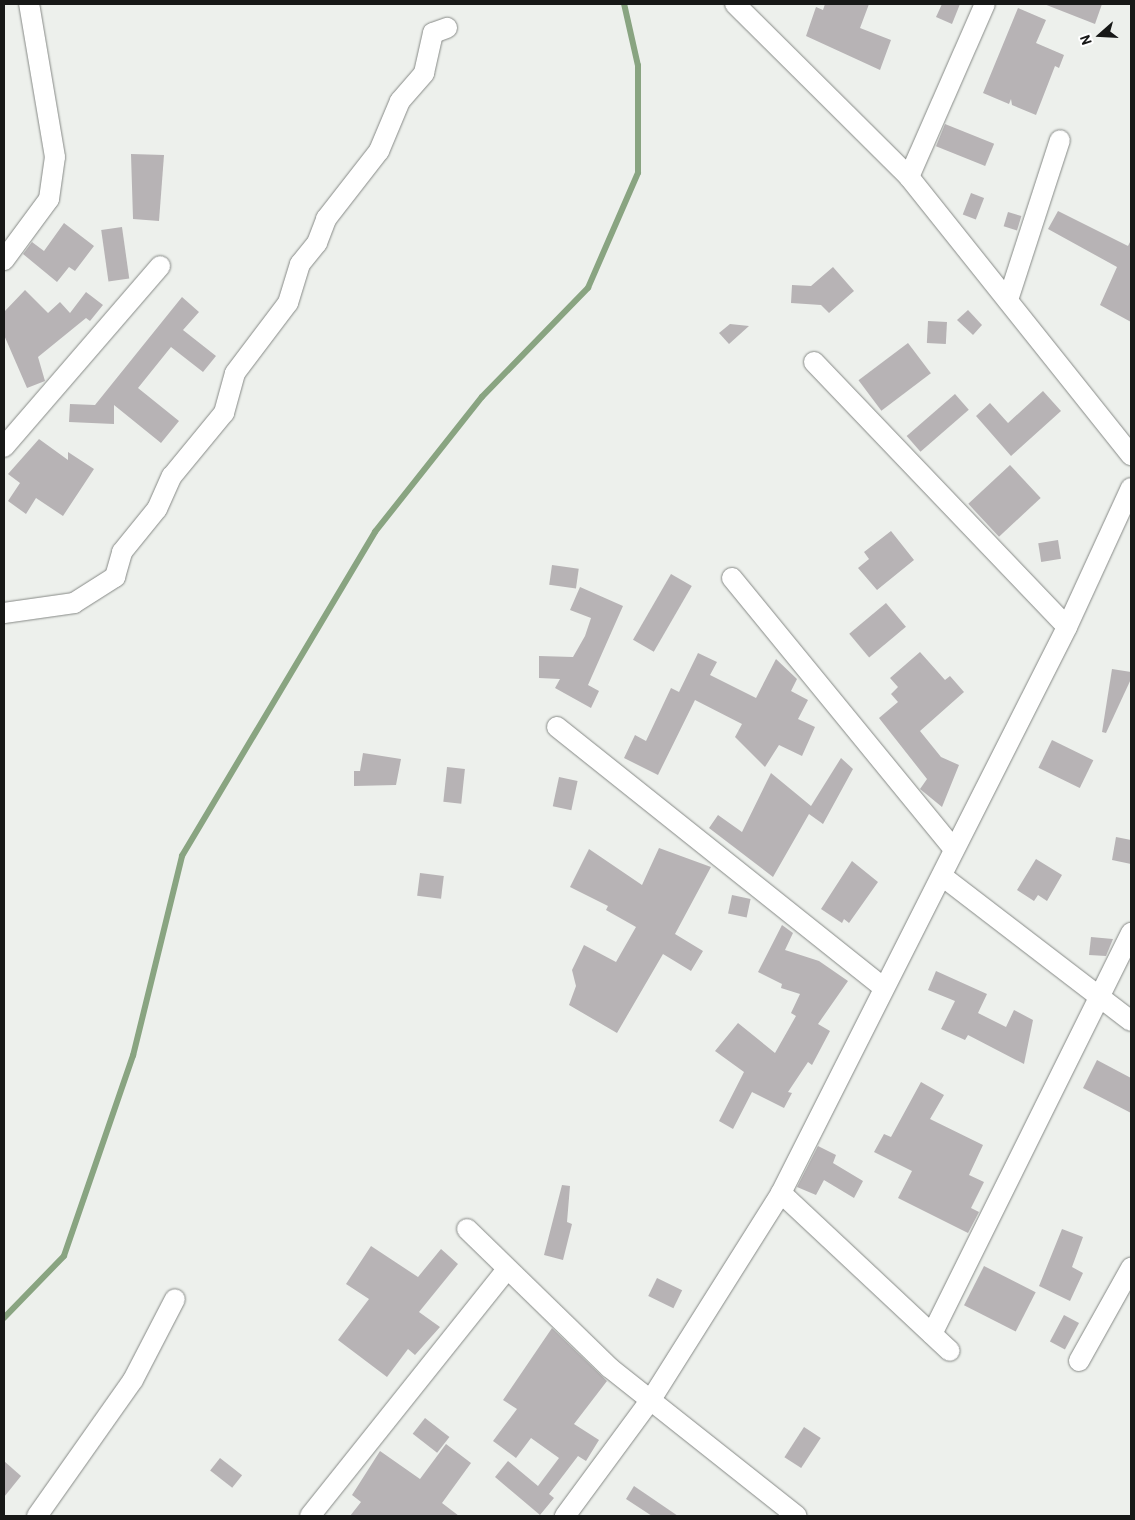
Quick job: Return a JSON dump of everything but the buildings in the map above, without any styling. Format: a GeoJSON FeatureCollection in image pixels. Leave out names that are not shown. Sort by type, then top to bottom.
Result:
{"type":"FeatureCollection","features":[{"type":"Feature","properties":{"kind":"street"},"geometry":{"type":"LineString","coordinates":[[4,260],[48,199],[55,157],[29,4]]}},
{"type":"Feature","properties":{"kind":"street"},"geometry":{"type":"LineString","coordinates":[[735,4],[909,176],[1131,455]]}},
{"type":"Feature","properties":{"kind":"street"},"geometry":{"type":"LineString","coordinates":[[909,176],[985,4]]}},
{"type":"Feature","properties":{"kind":"street"},"geometry":{"type":"LineString","coordinates":[[4,613],[74,603],[115,577],[122,552],[157,509],[172,476],[224,413],[236,374],[288,302],[300,264],[317,244],[326,219],[379,151],[400,101],[424,73],[433,34],[447,28]]}},
{"type":"Feature","properties":{"kind":"street"},"geometry":{"type":"LineString","coordinates":[[1008,300],[1060,140]]}},
{"type":"Feature","properties":{"kind":"street"},"geometry":{"type":"LineString","coordinates":[[4,447],[160,266]]}},
{"type":"Feature","properties":{"kind":"street"},"geometry":{"type":"LineString","coordinates":[[814,362],[1067,627]]}},
{"type":"Feature","properties":{"kind":"street"},"geometry":{"type":"LineString","coordinates":[[565,1516],[652,1398],[782,1193],[1067,627],[1131,488]]}},
{"type":"Feature","properties":{"kind":"street"},"geometry":{"type":"LineString","coordinates":[[732,578],[954,849]]}},
{"type":"Feature","properties":{"kind":"street"},"geometry":{"type":"LineString","coordinates":[[557,727],[884,988]]}},
{"type":"Feature","properties":{"kind":"street"},"geometry":{"type":"LineString","coordinates":[[942,876],[1131,1021]]}},
{"type":"Feature","properties":{"kind":"street"},"geometry":{"type":"LineString","coordinates":[[932,1334],[1097,994],[1131,933]]}},
{"type":"Feature","properties":{"kind":"street"},"geometry":{"type":"LineString","coordinates":[[782,1193],[950,1350]]}},
{"type":"Feature","properties":{"kind":"street"},"geometry":{"type":"LineString","coordinates":[[467,1229],[610,1368],[652,1398],[797,1516]]}},
{"type":"Feature","properties":{"kind":"street"},"geometry":{"type":"LineString","coordinates":[[1079,1361],[1131,1268]]}},
{"type":"Feature","properties":{"kind":"street"},"geometry":{"type":"LineString","coordinates":[[310,1516],[507,1269]]}},
{"type":"Feature","properties":{"kind":"street"},"geometry":{"type":"LineString","coordinates":[[37,1516],[133,1380],[175,1299]]}},
{"type":"Feature","properties":{"kind":"waterway"},"geometry":{"type":"LineString","coordinates":[[4,1318],[64,1256],[133,1056],[182,856],[375,532],[482,397],[588,288],[638,173],[638,66],[624,4]]}}]}
